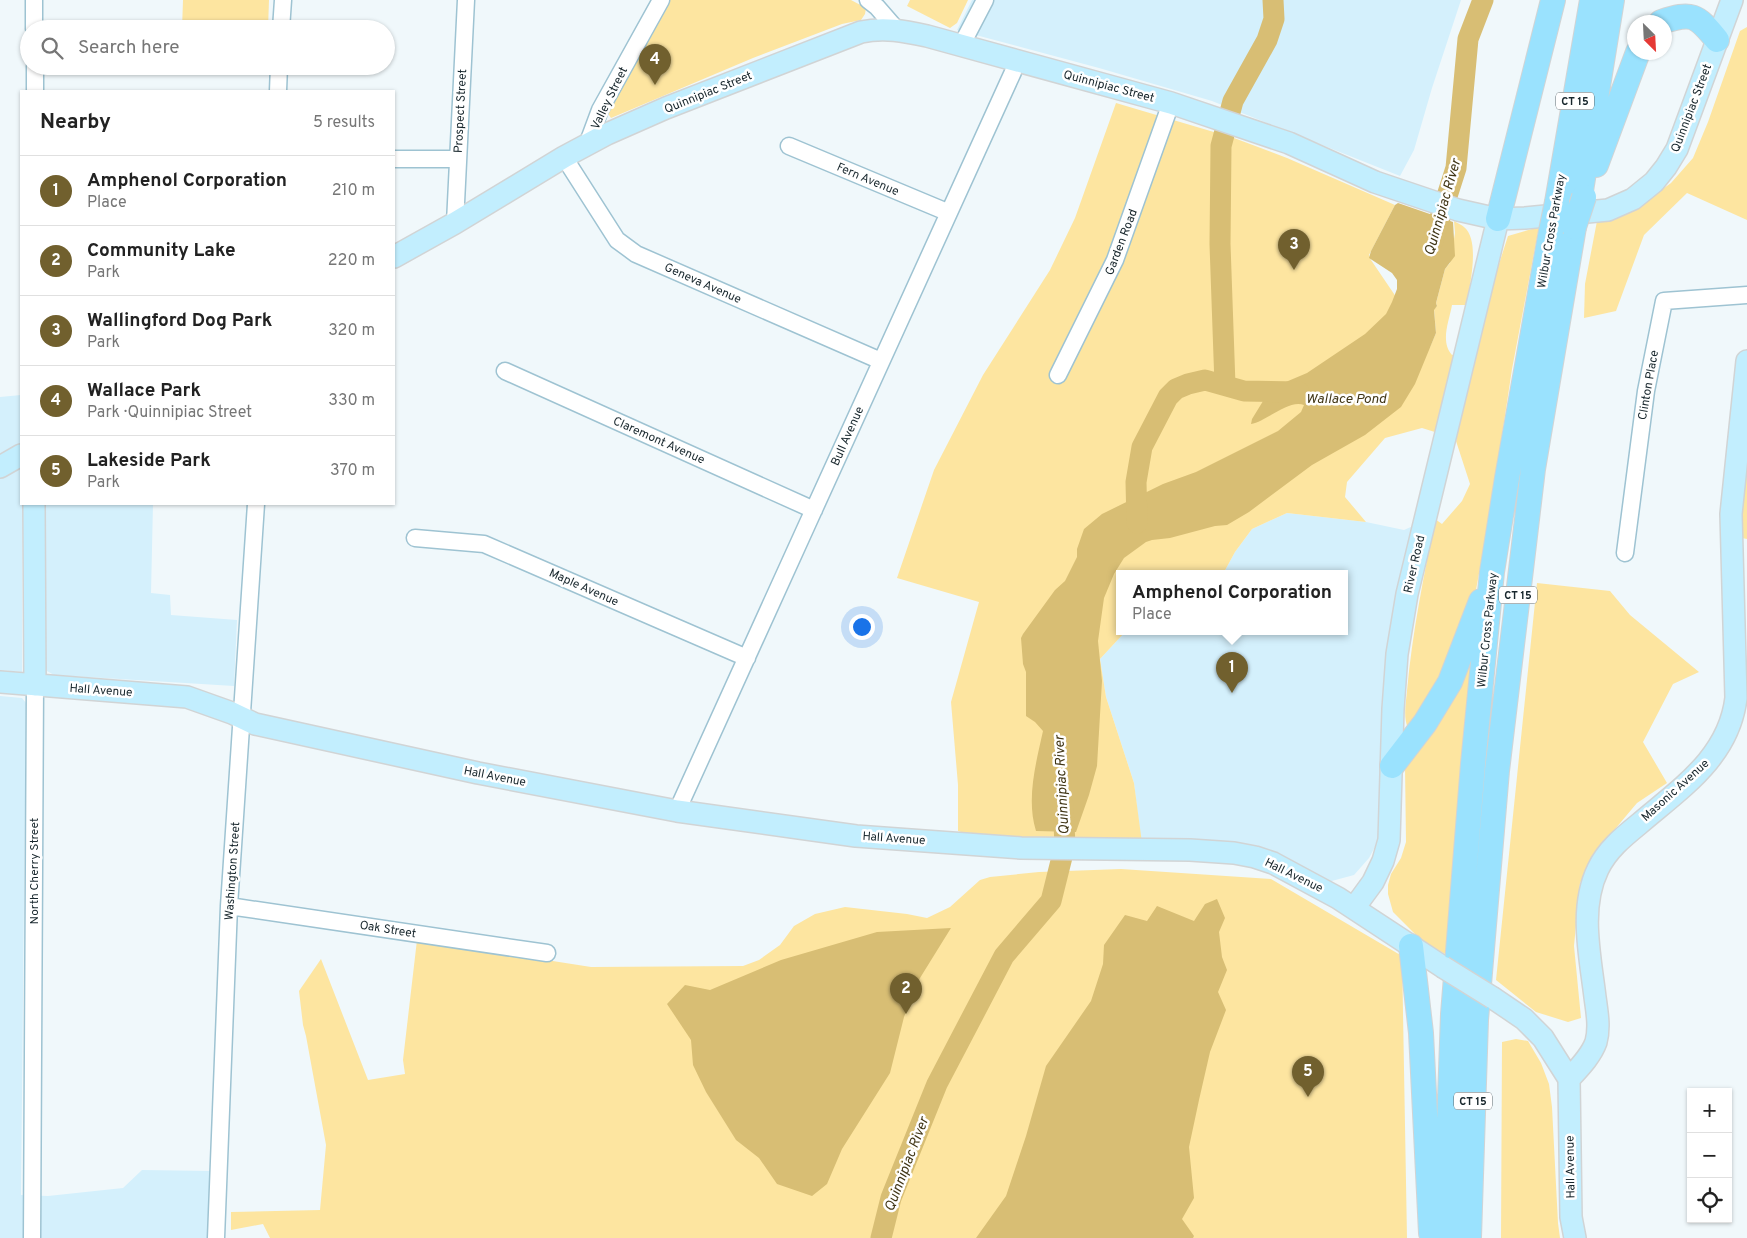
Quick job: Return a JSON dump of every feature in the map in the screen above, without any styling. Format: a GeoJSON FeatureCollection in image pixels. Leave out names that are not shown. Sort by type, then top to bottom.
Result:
{"type":"FeatureCollection","features":[{"type":"Feature","properties":{"kind":"highway"},"geometry":{"type":"LineString","coordinates":[[1498,218],[1553,0]]}},
{"type":"Feature","properties":{"kind":"highway","name":"Wilbur Cross Parkway"},"geometry":{"type":"LineString","coordinates":[[1445,1238],[1453,1014],[1472,774],[1492,572],[1550,231],[1557,202],[1592,0]]}},
{"type":"Feature","properties":{"kind":"highway","name":"Wilbur Cross Parkway"},"geometry":{"type":"LineString","coordinates":[[1471,1238],[1471,1161],[1476,1020],[1497,771],[1533,469],[1574,227],[1582,197],[1612,0]]}},
{"type":"Feature","properties":{"kind":"highway"},"geometry":{"type":"LineString","coordinates":[[1668,15],[1675,9],[1700,0]]}},
{"type":"Feature","properties":{"kind":"highway"},"geometry":{"type":"LineString","coordinates":[[1672,18],[1694,16],[1704,24],[1717,40]]}},
{"type":"Feature","properties":{"kind":"highway"},"geometry":{"type":"LineString","coordinates":[[1582,197],[1635,60]]}},
{"type":"Feature","properties":{"kind":"highway"},"geometry":{"type":"LineString","coordinates":[[1392,766],[1425,723],[1450,682],[1492,572]]}},
{"type":"Feature","properties":{"kind":"highway"},"geometry":{"type":"LineString","coordinates":[[1411,946],[1421,1033],[1432,1238]]}},
{"type":"Feature","properties":{"kind":"main road","name":"Quinnipiac Street"},"geometry":{"type":"LineString","coordinates":[[395,256],[455,223],[564,157],[653,114],[861,32],[880,29],[897,30],[961,46],[1171,103],[1289,143],[1375,182],[1458,210],[1498,218],[1608,210],[1633,199],[1644,191],[1666,167],[1676,149],[1732,0]]}},
{"type":"Feature","properties":{"kind":"main road","name":"River Road"},"geometry":{"type":"LineString","coordinates":[[1354,908],[1373,882],[1389,840],[1393,709],[1397,654],[1407,594],[1498,218]]}},
{"type":"Feature","properties":{"kind":"main road","name":"Masonic Avenue"},"geometry":{"type":"LineString","coordinates":[[1569,1079],[1586,1060],[1596,1042],[1598,1025],[1587,938],[1588,906],[1598,869],[1610,851],[1623,837],[1693,778],[1711,759],[1727,732],[1734,715],[1736,698],[1731,514],[1747,361]]}},
{"type":"Feature","properties":{"kind":"main road"},"geometry":{"type":"LineString","coordinates":[[0,466],[20,456]]}},
{"type":"Feature","properties":{"kind":"main road","name":"North Cherry Street"},"geometry":{"type":"LineString","coordinates":[[34,505],[35,685]]}},
{"type":"Feature","properties":{"kind":"main road","name":"Hall Avenue"},"geometry":{"type":"LineString","coordinates":[[0,682],[187,697],[218,707],[255,724],[468,771],[677,811],[856,836],[1021,848],[1190,850],[1234,853],[1273,863],[1354,908],[1493,998],[1524,1019],[1543,1038],[1569,1079],[1571,1217],[1575,1238]]}},
{"type":"Feature","properties":{"kind":"street"},"geometry":{"type":"LineString","coordinates":[[34,0],[34,20]]}},
{"type":"Feature","properties":{"kind":"street"},"geometry":{"type":"LineString","coordinates":[[281,20],[282,0]]}},
{"type":"Feature","properties":{"kind":"street","name":"Prospect Street"},"geometry":{"type":"LineString","coordinates":[[455,223],[466,0]]}},
{"type":"Feature","properties":{"kind":"street","name":"Valley Street"},"geometry":{"type":"LineString","coordinates":[[587,145],[600,110],[661,0]]}},
{"type":"Feature","properties":{"kind":"street"},"geometry":{"type":"LineString","coordinates":[[868,0],[877,7],[897,30]]}},
{"type":"Feature","properties":{"kind":"street"},"geometry":{"type":"LineString","coordinates":[[961,46],[985,0]]}},
{"type":"Feature","properties":{"kind":"street","name":"Bull Avenue"},"geometry":{"type":"LineString","coordinates":[[677,811],[947,212],[1013,72],[1016,61]]}},
{"type":"Feature","properties":{"kind":"street"},"geometry":{"type":"LineString","coordinates":[[35,75],[35,90]]}},
{"type":"Feature","properties":{"kind":"street"},"geometry":{"type":"LineString","coordinates":[[278,90],[279,75]]}},
{"type":"Feature","properties":{"kind":"street","name":"Garden Road"},"geometry":{"type":"LineString","coordinates":[[1058,375],[1115,260],[1171,103]]}},
{"type":"Feature","properties":{"kind":"street","name":"Fern Avenue"},"geometry":{"type":"LineString","coordinates":[[789,146],[947,212]]}},
{"type":"Feature","properties":{"kind":"street","name":"Geneva Avenue"},"geometry":{"type":"LineString","coordinates":[[564,157],[616,240],[636,254],[881,361]]}},
{"type":"Feature","properties":{"kind":"street"},"geometry":{"type":"LineString","coordinates":[[395,159],[457,159]]}},
{"type":"Feature","properties":{"kind":"street","name":"Clinton Place"},"geometry":{"type":"LineString","coordinates":[[1626,553],[1646,391],[1664,300],[1747,295]]}},
{"type":"Feature","properties":{"kind":"street","name":"Claremont Avenue"},"geometry":{"type":"LineString","coordinates":[[505,370],[814,510]]}},
{"type":"Feature","properties":{"kind":"street","name":"Washington Street"},"geometry":{"type":"LineString","coordinates":[[216,1238],[229,906],[256,505]]}},
{"type":"Feature","properties":{"kind":"street","name":"Maple Avenue"},"geometry":{"type":"LineString","coordinates":[[415,538],[484,544],[747,658]]}},
{"type":"Feature","properties":{"kind":"street","name":"North Cherry Street"},"geometry":{"type":"LineString","coordinates":[[32,1238],[35,685]]}},
{"type":"Feature","properties":{"kind":"street","name":"Oak Street"},"geometry":{"type":"LineString","coordinates":[[229,906],[547,953]]}},
{"type":"Feature","properties":{"kind":"shaded area"},"geometry":{"type":"Polygon","coordinates":[[[183,0],[269,0],[268,20],[182,20],[183,0]]]}},
{"type":"Feature","properties":{"kind":"shaded area"},"geometry":{"type":"Polygon","coordinates":[[[667,0],[851,0],[866,8],[861,20],[842,24],[753,58],[611,118],[607,112],[667,0]]]}},
{"type":"Feature","properties":{"kind":"shaded area"},"geometry":{"type":"Polygon","coordinates":[[[910,0],[968,0],[957,23],[950,28],[907,6],[910,0]]]}},
{"type":"Feature","properties":{"kind":"shaded area"},"geometry":{"type":"Polygon","coordinates":[[[972,0],[1461,0],[1414,150],[1400,176],[1212,101],[957,30],[972,0]]]}},
{"type":"Feature","properties":{"kind":"shaded area"},"geometry":{"type":"Polygon","coordinates":[[[1747,27],[1747,220],[1687,193],[1644,235],[1616,311],[1584,318],[1585,284],[1597,221],[1642,204],[1671,183],[1693,158],[1708,122],[1740,31],[1747,27]]]}},
{"type":"Feature","properties":{"kind":"shaded area"},"geometry":{"type":"Polygon","coordinates":[[[1116,103],[1234,138],[1287,158],[1395,205],[1369,255],[1430,347],[1436,333],[1434,309],[1437,306],[1436,303],[1445,269],[1450,263],[1455,233],[1454,221],[1464,227],[1472,242],[1473,264],[1467,305],[1452,305],[1448,325],[1446,338],[1448,350],[1452,355],[1456,354],[1438,433],[1422,428],[1385,438],[1347,482],[1345,497],[1366,522],[1287,513],[1252,529],[1235,552],[1225,570],[1116,570],[1116,635],[1122,635],[1100,659],[1106,697],[1134,783],[1142,843],[981,839],[958,831],[958,785],[951,702],[979,602],[897,578],[934,470],[983,375],[1050,270],[1075,218],[1116,103]]]}},
{"type":"Feature","properties":{"kind":"shaded area"},"geometry":{"type":"Polygon","coordinates":[[[1539,227],[1512,369],[1490,515],[1475,595],[1455,655],[1408,728],[1405,710],[1409,669],[1435,519],[1442,524],[1462,501],[1470,484],[1456,441],[1480,323],[1508,236],[1539,227]]]}},
{"type":"Feature","properties":{"kind":"shaded area"},"geometry":{"type":"Polygon","coordinates":[[[20,395],[22,672],[0,670],[0,397],[20,395]]]}},
{"type":"Feature","properties":{"kind":"shaded area"},"geometry":{"type":"Polygon","coordinates":[[[1747,441],[1747,539],[1742,538],[1741,508],[1747,441]]]}},
{"type":"Feature","properties":{"kind":"shaded area"},"geometry":{"type":"Polygon","coordinates":[[[44,505],[153,505],[151,593],[170,595],[171,615],[237,620],[234,686],[54,675],[47,671],[45,663],[44,505]]]}},
{"type":"Feature","properties":{"kind":"shaded area"},"geometry":{"type":"Polygon","coordinates":[[[1287,513],[1366,522],[1404,530],[1413,526],[1382,834],[1369,858],[1354,875],[1328,882],[1256,845],[1141,841],[1134,783],[1106,697],[1100,659],[1122,635],[1348,635],[1348,570],[1225,570],[1235,552],[1252,529],[1287,513]]]}},
{"type":"Feature","properties":{"kind":"shaded area"},"geometry":{"type":"Polygon","coordinates":[[[1537,583],[1610,591],[1630,615],[1699,672],[1673,684],[1643,742],[1667,783],[1637,803],[1599,848],[1580,883],[1574,946],[1581,1018],[1568,1022],[1536,1012],[1496,980],[1537,583]]]}},
{"type":"Feature","properties":{"kind":"shaded area"},"geometry":{"type":"Polygon","coordinates":[[[1471,654],[1474,659],[1447,955],[1422,941],[1393,912],[1388,894],[1388,885],[1391,874],[1401,858],[1406,842],[1405,766],[1471,654]]]}},
{"type":"Feature","properties":{"kind":"shaded area"},"geometry":{"type":"Polygon","coordinates":[[[0,696],[22,698],[26,703],[21,1195],[48,1196],[123,1188],[142,1170],[212,1171],[209,1238],[0,1238],[0,696]]]}},
{"type":"Feature","properties":{"kind":"shaded area"},"geometry":{"type":"Polygon","coordinates":[[[1121,869],[1271,879],[1402,956],[1407,1238],[270,1238],[263,1224],[231,1230],[231,1212],[320,1210],[326,1145],[303,1025],[299,991],[321,959],[368,1080],[405,1074],[403,1060],[417,940],[591,967],[743,966],[759,960],[780,945],[794,926],[815,914],[845,907],[927,918],[950,907],[980,880],[990,877],[1039,872],[1121,869]]]}},
{"type":"Feature","properties":{"kind":"shaded area"},"geometry":{"type":"Polygon","coordinates":[[[1516,1039],[1528,1041],[1541,1063],[1549,1084],[1560,1238],[1501,1238],[1502,1042],[1516,1039]]]}},
{"type":"Feature","properties":{"kind":"water","name":"Wallace Pond"},"geometry":{"type":"Polygon","coordinates":[[[1398,203],[1453,222],[1455,256],[1445,269],[1436,303],[1437,306],[1434,310],[1436,333],[1415,384],[1401,407],[1365,435],[1312,465],[1249,512],[1227,525],[1146,542],[1124,558],[1114,574],[1104,598],[1098,641],[1102,681],[1097,766],[1089,795],[1076,832],[1036,831],[1033,819],[1032,794],[1035,768],[1043,731],[1026,716],[1026,672],[1023,664],[1021,638],[1023,634],[1055,590],[1065,581],[1077,557],[1077,549],[1084,529],[1102,514],[1163,484],[1196,472],[1278,431],[1301,412],[1304,405],[1292,405],[1251,424],[1252,419],[1268,393],[1281,384],[1307,373],[1365,334],[1386,314],[1397,289],[1397,280],[1392,273],[1369,258],[1395,205],[1398,203]]]}},
{"type":"Feature","properties":{"kind":"water"},"geometry":{"type":"Polygon","coordinates":[[[1217,899],[1225,918],[1219,932],[1222,957],[1227,970],[1218,992],[1226,1010],[1210,1052],[1189,1147],[1194,1198],[1182,1219],[1194,1236],[1193,1238],[976,1238],[1006,1196],[1046,1066],[1091,1001],[1103,964],[1104,945],[1125,915],[1147,921],[1157,906],[1194,921],[1205,904],[1217,899]]]}},
{"type":"Feature","properties":{"kind":"water"},"geometry":{"type":"Polygon","coordinates":[[[951,928],[920,978],[904,1017],[890,1073],[842,1149],[827,1184],[812,1196],[777,1184],[759,1158],[736,1140],[706,1092],[693,1065],[691,1040],[667,1004],[685,985],[710,990],[781,960],[877,932],[951,928]]]}},
{"type":"Feature","properties":{"kind":"waterway","name":"Quinnipiac River"},"geometry":{"type":"LineString","coordinates":[[1225,385],[1220,244],[1221,146],[1233,101],[1267,40],[1274,19],[1273,0]]}},
{"type":"Feature","properties":{"kind":"waterway","name":"Quinnipiac River"},"geometry":{"type":"LineString","coordinates":[[1431,246],[1456,168],[1468,39],[1483,0]]}},
{"type":"Feature","properties":{"kind":"waterway","name":"Quinnipiac River"},"geometry":{"type":"LineString","coordinates":[[1137,523],[1136,482],[1142,447],[1168,397],[1176,389],[1205,380],[1244,391],[1299,392]]}},
{"type":"Feature","properties":{"kind":"waterway","name":"Quinnipiac River"},"geometry":{"type":"LineString","coordinates":[[881,1238],[891,1198],[937,1084],[1004,956],[1051,901],[1065,845],[1063,804]]}},
{"type":"Feature","properties":{"kind":"place","name":"Wallace Park"},"geometry":{"type":"Point","coordinates":[655,85]}},
{"type":"Feature","properties":{"kind":"place","name":"Wallingford Dog Park"},"geometry":{"type":"Point","coordinates":[1294,270]}},
{"type":"Feature","properties":{"kind":"place","name":"Amphenol Corporation"},"geometry":{"type":"Point","coordinates":[1232,693]}},
{"type":"Feature","properties":{"kind":"place","name":"Community Lake"},"geometry":{"type":"Point","coordinates":[906,1014]}},
{"type":"Feature","properties":{"kind":"place","name":"Lakeside Park"},"geometry":{"type":"Point","coordinates":[1308,1097]}}]}
